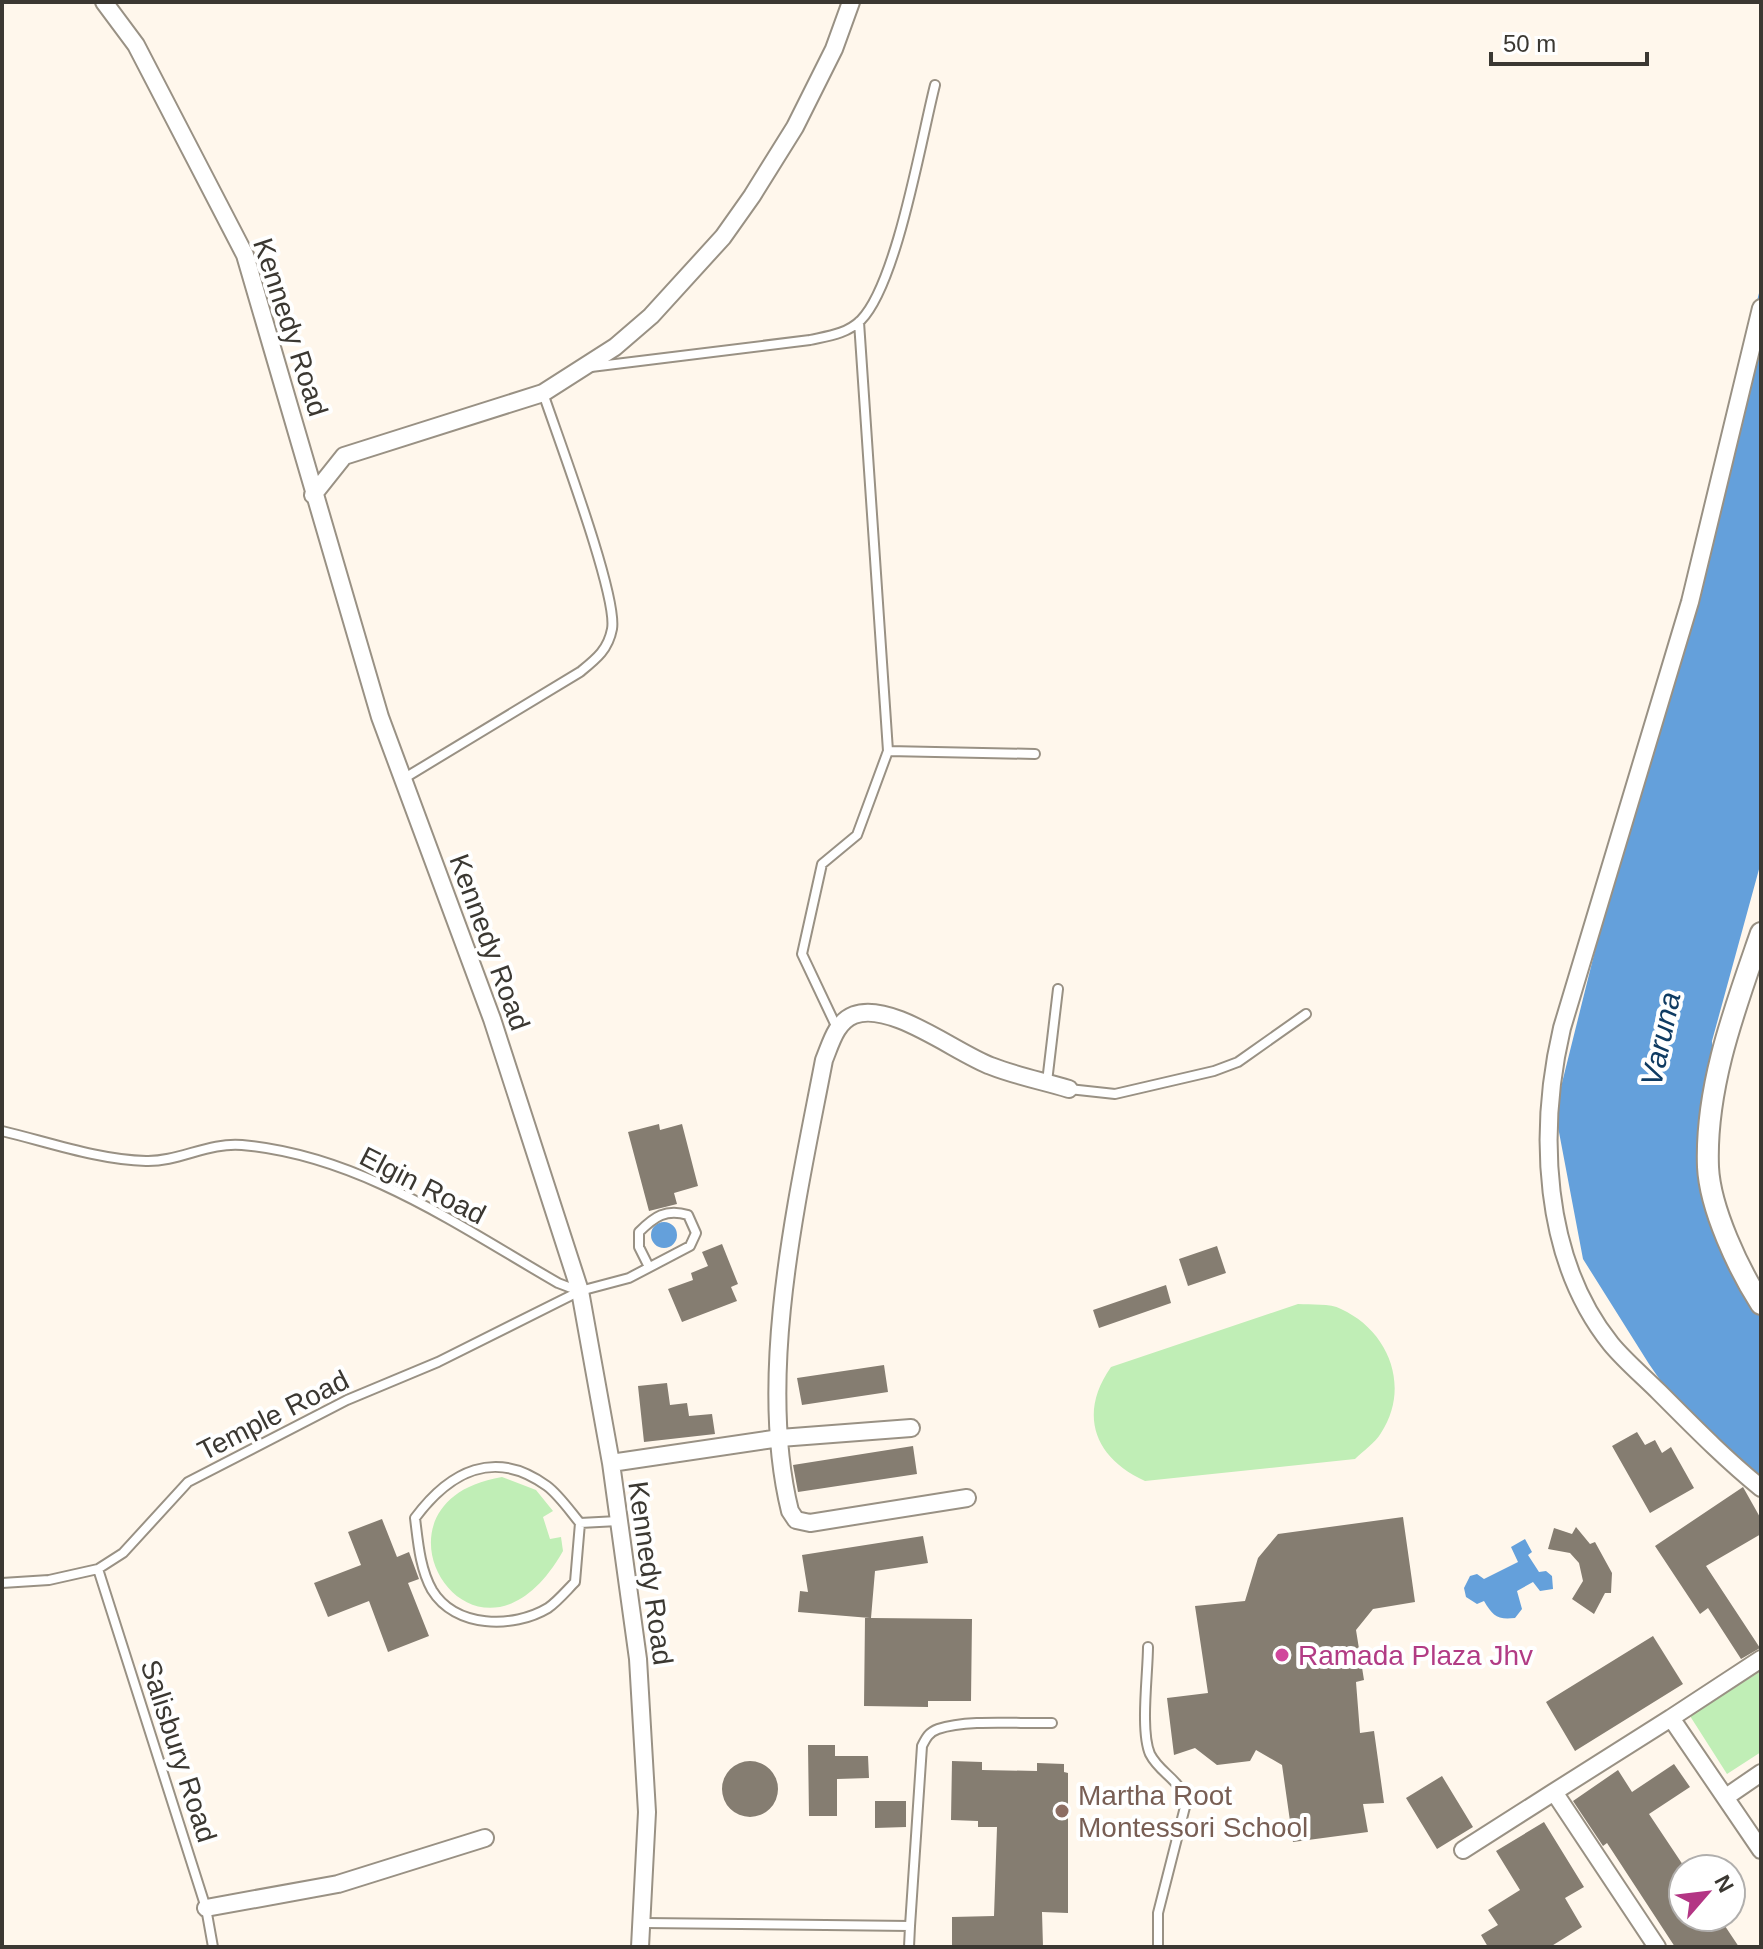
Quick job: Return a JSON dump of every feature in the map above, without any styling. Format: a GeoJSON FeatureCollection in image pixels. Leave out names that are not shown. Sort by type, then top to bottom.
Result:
{"type":"FeatureCollection","features":[{"type":"Feature","properties":{"kind":"street","name":"Kennedy Road"},"geometry":{"type":"LineString","coordinates":[[104,2],[136,45],[245,255],[380,717],[492,1019],[580,1291],[611,1463],[638,1659],[647,1812],[644,1923],[640,1947]]}},
{"type":"Feature","properties":{"kind":"street"},"geometry":{"type":"LineString","coordinates":[[313,495],[344,456],[543,393],[651,316],[723,237],[795,127],[834,49],[851,2]]}},
{"type":"Feature","properties":{"kind":"street"},"geometry":{"type":"LineString","coordinates":[[1761,308],[1690,602],[1562,1028],[1552,1071],[1548,1139],[1552,1193],[1561,1237],[1594,1317],[1611,1344],[1727,1460],[1761,1488]]}},
{"type":"Feature","properties":{"kind":"street"},"geometry":{"type":"LineString","coordinates":[[1761,933],[1720,1060],[1708,1169],[1740,1269],[1761,1304]]}},
{"type":"Feature","properties":{"kind":"street"},"geometry":{"type":"LineString","coordinates":[[967,1498],[802,1522],[790,1511],[780,1438],[782,1304],[824,1060],[837,1028],[853,1015],[874,1012],[897,1019],[990,1066],[1069,1089]]}},
{"type":"Feature","properties":{"kind":"street"},"geometry":{"type":"LineString","coordinates":[[611,1463],[780,1438],[911,1428]]}},
{"type":"Feature","properties":{"kind":"street"},"geometry":{"type":"LineString","coordinates":[[1463,1850],[1761,1659]]}},
{"type":"Feature","properties":{"kind":"street"},"geometry":{"type":"LineString","coordinates":[[1671,1718],[1761,1850]]}},
{"type":"Feature","properties":{"kind":"street"},"geometry":{"type":"LineString","coordinates":[[1726,1797],[1761,1773]]}},
{"type":"Feature","properties":{"kind":"street"},"geometry":{"type":"LineString","coordinates":[[1554,1792],[1657,1947]]}},
{"type":"Feature","properties":{"kind":"street"},"geometry":{"type":"LineString","coordinates":[[206,1908],[338,1884],[485,1838]]}},
{"type":"Feature","properties":{"kind":"lane"},"geometry":{"type":"LineString","coordinates":[[582,368],[810,340],[839,334],[859,322],[874,303],[891,265],[935,85]]}},
{"type":"Feature","properties":{"kind":"lane"},"geometry":{"type":"LineString","coordinates":[[837,1028],[802,954],[822,864],[857,835],[888,751],[859,322]]}},
{"type":"Feature","properties":{"kind":"lane"},"geometry":{"type":"LineString","coordinates":[[403,779],[580,672],[604,652],[613,627],[606,586],[543,393]]}},
{"type":"Feature","properties":{"kind":"lane"},"geometry":{"type":"LineString","coordinates":[[888,751],[1035,754]]}},
{"type":"Feature","properties":{"kind":"lane"},"geometry":{"type":"LineString","coordinates":[[1047,1082],[1058,989]]}},
{"type":"Feature","properties":{"kind":"lane"},"geometry":{"type":"LineString","coordinates":[[1069,1089],[1115,1094],[1214,1071],[1238,1062],[1306,1014]]}},
{"type":"Feature","properties":{"kind":"lane","name":"Elgin Road"},"geometry":{"type":"LineString","coordinates":[[2,1131],[145,1161],[239,1144],[288,1152],[388,1186],[558,1283],[580,1291]]}},
{"type":"Feature","properties":{"kind":"lane"},"geometry":{"type":"LineString","coordinates":[[676,1211],[688,1215],[696,1233],[690,1246],[649,1267],[639,1247],[639,1232],[655,1216],[676,1211]]}},
{"type":"Feature","properties":{"kind":"lane","name":"Temple Road"},"geometry":{"type":"LineString","coordinates":[[2,1583],[49,1580],[98,1569],[123,1553],[188,1482],[347,1400],[438,1362],[580,1291],[629,1278],[649,1267]]}},
{"type":"Feature","properties":{"kind":"lane"},"geometry":{"type":"LineString","coordinates":[[509,1465],[548,1487],[580,1523],[575,1582],[550,1607],[521,1620],[484,1621],[449,1611],[431,1589],[418,1550],[415,1518],[431,1496],[469,1470],[509,1465]]}},
{"type":"Feature","properties":{"kind":"lane"},"geometry":{"type":"LineString","coordinates":[[580,1523],[618,1521]]}},
{"type":"Feature","properties":{"kind":"lane","name":"Salisbury Road"},"geometry":{"type":"LineString","coordinates":[[98,1569],[206,1908],[213,1947]]}},
{"type":"Feature","properties":{"kind":"lane"},"geometry":{"type":"LineString","coordinates":[[1148,1647],[1150,1754],[1183,1790],[1186,1803],[1158,1913],[1158,1947]]}},
{"type":"Feature","properties":{"kind":"lane"},"geometry":{"type":"LineString","coordinates":[[909,1947],[922,1746],[927,1735],[937,1729],[956,1726],[1052,1723]]}},
{"type":"Feature","properties":{"kind":"lane"},"geometry":{"type":"LineString","coordinates":[[644,1923],[910,1926]]}},
{"type":"Feature","properties":{"kind":"green space"},"geometry":{"type":"Polygon","coordinates":[[[1298,1304],[1331,1306],[1358,1319],[1372,1331],[1390,1362],[1394,1397],[1390,1415],[1378,1437],[1355,1459],[1145,1481],[1114,1460],[1103,1447],[1096,1433],[1095,1401],[1111,1367],[1298,1304]]]}},
{"type":"Feature","properties":{"kind":"green space"},"geometry":{"type":"Polygon","coordinates":[[[502,1477],[536,1490],[553,1511],[543,1517],[550,1539],[561,1537],[563,1551],[529,1593],[495,1608],[465,1601],[443,1581],[432,1552],[435,1521],[457,1494],[502,1477]]]}},
{"type":"Feature","properties":{"kind":"green space"},"geometry":{"type":"Polygon","coordinates":[[[1761,1671],[1761,1752],[1727,1774],[1690,1716],[1761,1671]]]}},
{"type":"Feature","properties":{"kind":"water","name":"Varuna"},"geometry":{"type":"Polygon","coordinates":[[[1761,285],[1761,862],[1712,1041],[1716,1224],[1761,1320],[1761,1493],[1710,1452],[1649,1364],[1583,1259],[1555,1111],[1761,285]]]}},
{"type":"Feature","properties":{"kind":"water"},"geometry":{"type":"Polygon","coordinates":[[[664,1222],[673,1226],[677,1235],[673,1244],[664,1248],[655,1244],[651,1235],[655,1226],[664,1222]]]}},
{"type":"Feature","properties":{"kind":"water"},"geometry":{"type":"Polygon","coordinates":[[[1525,1539],[1532,1552],[1528,1555],[1539,1572],[1546,1571],[1552,1576],[1553,1589],[1540,1591],[1533,1582],[1517,1591],[1522,1609],[1515,1618],[1500,1617],[1484,1601],[1477,1604],[1466,1597],[1464,1588],[1470,1576],[1477,1574],[1484,1579],[1518,1562],[1511,1547],[1525,1539]]]}},
{"type":"Feature","properties":{"kind":"building"},"geometry":{"type":"Polygon","coordinates":[[[659,1124],[660,1130],[682,1124],[698,1186],[674,1193],[677,1204],[649,1211],[628,1132],[659,1124]]]}},
{"type":"Feature","properties":{"kind":"building"},"geometry":{"type":"Polygon","coordinates":[[[722,1244],[738,1284],[731,1287],[737,1301],[682,1322],[668,1289],[693,1280],[691,1273],[708,1266],[702,1252],[722,1244]]]}},
{"type":"Feature","properties":{"kind":"building"},"geometry":{"type":"Polygon","coordinates":[[[1217,1246],[1226,1273],[1188,1286],[1179,1259],[1217,1246]]]}},
{"type":"Feature","properties":{"kind":"building"},"geometry":{"type":"Polygon","coordinates":[[[1166,1285],[1171,1303],[1099,1328],[1093,1310],[1166,1285]]]}},
{"type":"Feature","properties":{"kind":"building"},"geometry":{"type":"Polygon","coordinates":[[[884,1365],[888,1392],[802,1405],[797,1378],[884,1365]]]}},
{"type":"Feature","properties":{"kind":"building"},"geometry":{"type":"Polygon","coordinates":[[[667,1383],[670,1405],[687,1403],[689,1416],[712,1414],[715,1434],[644,1442],[638,1386],[667,1383]]]}},
{"type":"Feature","properties":{"kind":"building"},"geometry":{"type":"Polygon","coordinates":[[[1637,1432],[1645,1445],[1655,1440],[1662,1453],[1671,1447],[1694,1488],[1650,1513],[1612,1446],[1637,1432]]]}},
{"type":"Feature","properties":{"kind":"building"},"geometry":{"type":"Polygon","coordinates":[[[913,1446],[917,1474],[798,1492],[793,1465],[913,1446]]]}},
{"type":"Feature","properties":{"kind":"building"},"geometry":{"type":"Polygon","coordinates":[[[1743,1487],[1761,1519],[1761,1534],[1706,1566],[1760,1648],[1741,1659],[1708,1608],[1700,1614],[1655,1546],[1743,1487]]]}},
{"type":"Feature","properties":{"kind":"building","name":"Ramada Plaza Jhv"},"geometry":{"type":"Polygon","coordinates":[[[1403,1517],[1415,1602],[1373,1609],[1356,1630],[1364,1680],[1356,1682],[1360,1733],[1374,1731],[1384,1803],[1363,1804],[1368,1832],[1293,1842],[1282,1765],[1256,1750],[1250,1761],[1217,1765],[1195,1748],[1174,1755],[1167,1698],[1208,1693],[1195,1606],[1245,1601],[1258,1558],[1278,1534],[1403,1517]]]}},
{"type":"Feature","properties":{"kind":"building"},"geometry":{"type":"Polygon","coordinates":[[[382,1519],[397,1557],[409,1552],[419,1579],[408,1583],[429,1636],[388,1652],[369,1601],[328,1617],[314,1583],[361,1565],[348,1532],[382,1519]]]}},
{"type":"Feature","properties":{"kind":"building"},"geometry":{"type":"Polygon","coordinates":[[[1576,1527],[1590,1544],[1595,1542],[1612,1573],[1611,1593],[1605,1593],[1594,1614],[1572,1599],[1583,1581],[1579,1563],[1570,1553],[1548,1549],[1554,1528],[1572,1534],[1576,1527]]]}},
{"type":"Feature","properties":{"kind":"building"},"geometry":{"type":"Polygon","coordinates":[[[923,1536],[928,1563],[875,1571],[871,1618],[972,1619],[971,1701],[928,1701],[928,1707],[864,1706],[865,1618],[870,1618],[798,1612],[800,1591],[808,1592],[802,1555],[923,1536]]]}},
{"type":"Feature","properties":{"kind":"building"},"geometry":{"type":"Polygon","coordinates":[[[1653,1636],[1683,1684],[1575,1751],[1546,1702],[1653,1636]]]}},
{"type":"Feature","properties":{"kind":"building"},"geometry":{"type":"Polygon","coordinates":[[[808,1745],[835,1745],[835,1756],[868,1756],[869,1778],[837,1779],[837,1816],[809,1816],[808,1745]]]}},
{"type":"Feature","properties":{"kind":"building"},"geometry":{"type":"Polygon","coordinates":[[[750,1761],[770,1769],[778,1789],[770,1809],[750,1817],[730,1809],[722,1789],[730,1769],[750,1761]]]}},
{"type":"Feature","properties":{"kind":"building"},"geometry":{"type":"Polygon","coordinates":[[[952,1761],[982,1762],[982,1770],[1037,1771],[1037,1763],[1064,1764],[1064,1772],[1068,1773],[1068,1913],[1042,1912],[1043,1947],[952,1947],[952,1917],[994,1916],[997,1827],[978,1827],[978,1821],[951,1820],[952,1761]]]}},
{"type":"Feature","properties":{"kind":"building"},"geometry":{"type":"Polygon","coordinates":[[[1674,1764],[1690,1787],[1649,1814],[1675,1853],[1667,1853],[1667,1933],[1730,1933],[1739,1947],[1675,1947],[1607,1843],[1603,1846],[1573,1801],[1618,1770],[1632,1792],[1674,1764]]]}},
{"type":"Feature","properties":{"kind":"building"},"geometry":{"type":"Polygon","coordinates":[[[1442,1776],[1473,1827],[1437,1849],[1406,1798],[1442,1776]]]}},
{"type":"Feature","properties":{"kind":"building"},"geometry":{"type":"Polygon","coordinates":[[[875,1801],[906,1801],[906,1827],[875,1828],[875,1801]]]}},
{"type":"Feature","properties":{"kind":"building"},"geometry":{"type":"Polygon","coordinates":[[[1544,1822],[1584,1887],[1565,1898],[1582,1927],[1550,1947],[1488,1947],[1481,1935],[1498,1925],[1488,1910],[1520,1890],[1496,1851],[1544,1822]]]}},
{"type":"Feature","properties":{"kind":"place","name":"Ramada Plaza Jhv"},"geometry":{"type":"Point","coordinates":[1282,1655]}},
{"type":"Feature","properties":{"kind":"place","name":"Martha Root Montessori School"},"geometry":{"type":"Point","coordinates":[1062,1811]}}]}
